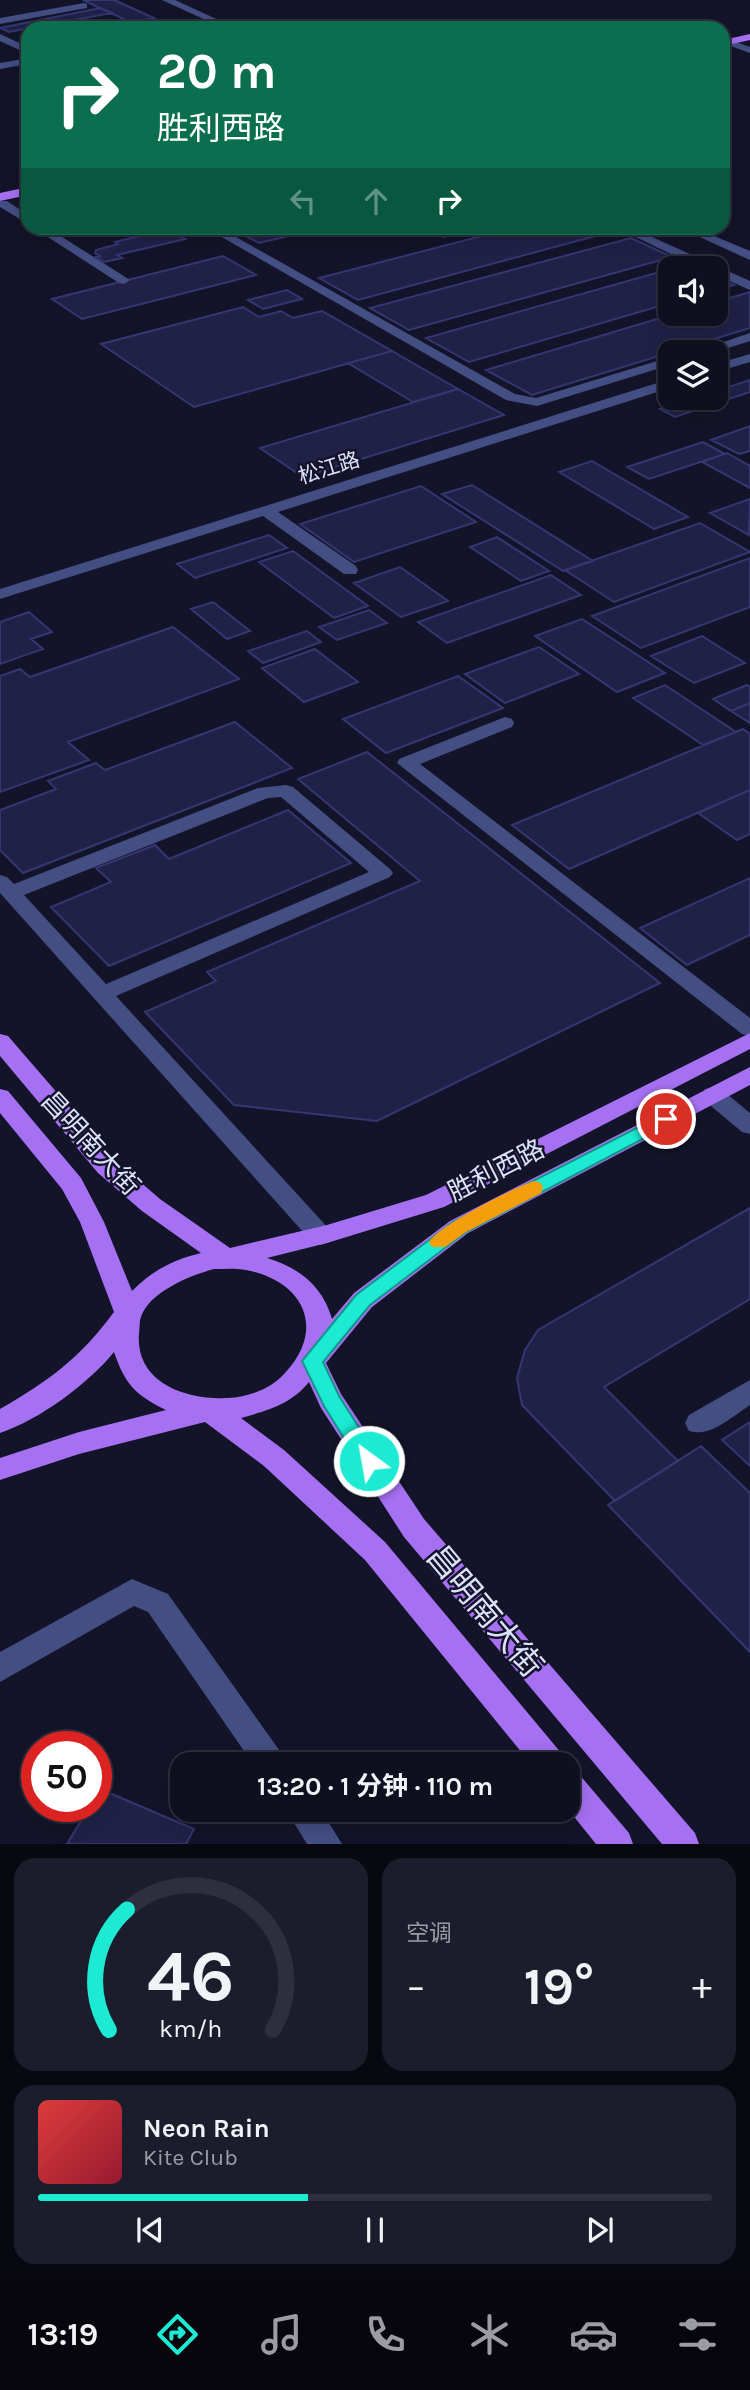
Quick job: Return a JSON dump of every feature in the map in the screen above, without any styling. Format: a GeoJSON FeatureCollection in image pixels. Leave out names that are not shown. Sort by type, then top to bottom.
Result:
{"type":"FeatureCollection","features":[{"type":"Feature","properties":{"kind":"main road"},"geometry":{"type":"LineString","coordinates":[[730,39],[750,31]]}},
{"type":"Feature","properties":{"kind":"main road"},"geometry":{"type":"LineString","coordinates":[[730,40],[750,37]]}},
{"type":"Feature","properties":{"kind":"main road"},"geometry":{"type":"LineString","coordinates":[[1,202],[21,194]]}},
{"type":"Feature","properties":{"kind":"main road"},"geometry":{"type":"LineString","coordinates":[[1,202],[21,200]]}},
{"type":"Feature","properties":{"kind":"main road","name":"胜利西路"},"geometry":{"type":"LineString","coordinates":[[226,1258],[321,1236],[435,1201],[750,1040]]}},
{"type":"Feature","properties":{"kind":"main road","name":"昌明南大街"},"geometry":{"type":"LineString","coordinates":[[0,1041],[107,1167],[151,1205],[226,1258]]}},
{"type":"Feature","properties":{"kind":"main road","name":"胜利西路"},"geometry":{"type":"LineString","coordinates":[[313,1361],[363,1300],[459,1227],[750,1075]]}},
{"type":"Feature","properties":{"kind":"main road","name":"昌明南大街"},"geometry":{"type":"LineString","coordinates":[[0,1097],[72,1184],[92,1222],[128,1314]]}},
{"type":"Feature","properties":{"kind":"main road"},"geometry":{"type":"LineString","coordinates":[[0,1422],[84,1366],[128,1314],[137,1299],[167,1274],[185,1266],[226,1258],[271,1266],[290,1276],[306,1290],[316,1306],[321,1324],[320,1343],[313,1361],[288,1388],[270,1398],[241,1408],[209,1410],[79,1443],[0,1469]]}},
{"type":"Feature","properties":{"kind":"main road"},"geometry":{"type":"LineString","coordinates":[[128,1314],[123,1347],[128,1363],[137,1377],[168,1400],[209,1410]]}},
{"type":"Feature","properties":{"kind":"main road","name":"昌明南大街"},"geometry":{"type":"LineString","coordinates":[[313,1361],[331,1400],[414,1528],[683,1844]]}},
{"type":"Feature","properties":{"kind":"main road","name":"昌明南大街"},"geometry":{"type":"LineString","coordinates":[[209,1410],[284,1467],[375,1551],[541,1752]]}},
{"type":"Feature","properties":{"kind":"main road"},"geometry":{"type":"LineString","coordinates":[[580,1800],[617,1844]]}},
{"type":"Feature","properties":{"kind":"street"},"geometry":{"type":"LineString","coordinates":[[167,0],[215,21]]}},
{"type":"Feature","properties":{"kind":"street"},"geometry":{"type":"LineString","coordinates":[[0,21],[85,6]]}},
{"type":"Feature","properties":{"kind":"street"},"geometry":{"type":"LineString","coordinates":[[0,37],[21,48]]}},
{"type":"Feature","properties":{"kind":"street"},"geometry":{"type":"LineString","coordinates":[[730,43],[750,50]]}},
{"type":"Feature","properties":{"kind":"street"},"geometry":{"type":"LineString","coordinates":[[0,66],[21,62]]}},
{"type":"Feature","properties":{"kind":"street"},"geometry":{"type":"LineString","coordinates":[[1,202],[21,215]]}},
{"type":"Feature","properties":{"kind":"street"},"geometry":{"type":"LineString","coordinates":[[51,235],[124,280]]}},
{"type":"Feature","properties":{"kind":"street"},"geometry":{"type":"LineString","coordinates":[[224,235],[511,397],[537,402],[658,365]]}},
{"type":"Feature","properties":{"kind":"street"},"geometry":{"type":"LineString","coordinates":[[638,235],[684,256]]}},
{"type":"Feature","properties":{"kind":"street"},"geometry":{"type":"LineString","coordinates":[[702,235],[750,256]]}},
{"type":"Feature","properties":{"kind":"street"},"geometry":{"type":"LineString","coordinates":[[728,275],[750,285]]}},
{"type":"Feature","properties":{"kind":"street"},"geometry":{"type":"LineString","coordinates":[[728,344],[750,337]]}},
{"type":"Feature","properties":{"kind":"street"},"geometry":{"type":"LineString","coordinates":[[728,364],[750,358]]}},
{"type":"Feature","properties":{"kind":"street","name":"松江路"},"geometry":{"type":"LineString","coordinates":[[0,594],[658,387]]}},
{"type":"Feature","properties":{"kind":"street"},"geometry":{"type":"LineString","coordinates":[[265,510],[349,570]]}},
{"type":"Feature","properties":{"kind":"street"},"geometry":{"type":"LineString","coordinates":[[505,723],[406,763],[750,1029]]}},
{"type":"Feature","properties":{"kind":"street"},"geometry":{"type":"LineString","coordinates":[[102,994],[383,873],[286,791],[265,792],[5,887],[321,1236]]}},
{"type":"Feature","properties":{"kind":"street"},"geometry":{"type":"LineString","coordinates":[[713,1095],[750,1126]]}},
{"type":"Feature","properties":{"kind":"street"},"geometry":{"type":"LineString","coordinates":[[699,1423],[750,1391]]}},
{"type":"Feature","properties":{"kind":"street"},"geometry":{"type":"LineString","coordinates":[[0,1668],[132,1592],[158,1603],[166,1612],[263,1752]]}},
{"type":"Feature","properties":{"kind":"street"},"geometry":{"type":"LineString","coordinates":[[310,1822],[326,1844]]}},
{"type":"Feature","properties":{"kind":"building"},"geometry":{"type":"Polygon","coordinates":[[[83,0],[114,0],[154,18],[128,21],[83,0]]]}},
{"type":"Feature","properties":{"kind":"building"},"geometry":{"type":"Polygon","coordinates":[[[100,8],[112,13],[69,21],[35,21],[100,8]]]}},
{"type":"Feature","properties":{"kind":"building"},"geometry":{"type":"Polygon","coordinates":[[[21,24],[21,30],[9,32],[0,28],[21,24]]]}},
{"type":"Feature","properties":{"kind":"building"},"geometry":{"type":"Polygon","coordinates":[[[144,235],[179,235],[185,239],[117,255],[122,258],[104,262],[96,257],[100,256],[95,253],[96,250],[118,244],[115,242],[144,235]]]}},
{"type":"Feature","properties":{"kind":"building"},"geometry":{"type":"Polygon","coordinates":[[[244,235],[293,235],[259,243],[244,235]]]}},
{"type":"Feature","properties":{"kind":"building"},"geometry":{"type":"Polygon","coordinates":[[[486,235],[599,235],[358,300],[319,278],[486,235]]]}},
{"type":"Feature","properties":{"kind":"building"},"geometry":{"type":"Polygon","coordinates":[[[631,238],[670,256],[658,256],[658,261],[409,330],[370,308],[631,238]]]}},
{"type":"Feature","properties":{"kind":"building"},"geometry":{"type":"Polygon","coordinates":[[[223,256],[256,275],[82,319],[52,299],[223,256]]]}},
{"type":"Feature","properties":{"kind":"building"},"geometry":{"type":"Polygon","coordinates":[[[658,272],[658,307],[469,362],[426,338],[658,272]]]}},
{"type":"Feature","properties":{"kind":"building"},"geometry":{"type":"Polygon","coordinates":[[[287,290],[302,299],[263,309],[248,300],[287,290]]]}},
{"type":"Feature","properties":{"kind":"building"},"geometry":{"type":"Polygon","coordinates":[[[750,292],[750,328],[711,340],[658,340],[658,356],[532,395],[486,370],[658,319],[658,326],[728,326],[728,298],[750,292]]]}},
{"type":"Feature","properties":{"kind":"building"},"geometry":{"type":"Polygon","coordinates":[[[243,307],[259,317],[281,311],[293,318],[322,311],[392,351],[194,407],[101,344],[243,307]]]}},
{"type":"Feature","properties":{"kind":"building"},"geometry":{"type":"Polygon","coordinates":[[[392,351],[458,389],[413,402],[348,363],[392,351]]]}},
{"type":"Feature","properties":{"kind":"building"},"geometry":{"type":"Polygon","coordinates":[[[750,380],[750,392],[728,399],[728,387],[750,380]]]}},
{"type":"Feature","properties":{"kind":"building"},"geometry":{"type":"Polygon","coordinates":[[[458,389],[504,415],[303,477],[260,448],[458,389]]]}},
{"type":"Feature","properties":{"kind":"building"},"geometry":{"type":"Polygon","coordinates":[[[662,410],[696,410],[675,417],[662,410]]]}},
{"type":"Feature","properties":{"kind":"building"},"geometry":{"type":"Polygon","coordinates":[[[750,426],[750,451],[739,454],[711,440],[750,426]]]}},
{"type":"Feature","properties":{"kind":"building"},"geometry":{"type":"Polygon","coordinates":[[[703,442],[725,454],[649,479],[627,467],[703,442]]]}},
{"type":"Feature","properties":{"kind":"building"},"geometry":{"type":"Polygon","coordinates":[[[727,453],[750,466],[750,488],[702,462],[727,453]]]}},
{"type":"Feature","properties":{"kind":"building"},"geometry":{"type":"Polygon","coordinates":[[[592,461],[688,517],[654,529],[559,472],[592,461]]]}},
{"type":"Feature","properties":{"kind":"building"},"geometry":{"type":"Polygon","coordinates":[[[472,485],[593,561],[563,571],[442,494],[472,485]]]}},
{"type":"Feature","properties":{"kind":"building"},"geometry":{"type":"Polygon","coordinates":[[[421,486],[476,522],[354,562],[300,524],[421,486]]]}},
{"type":"Feature","properties":{"kind":"building"},"geometry":{"type":"Polygon","coordinates":[[[750,499],[749,535],[710,513],[750,499]]]}},
{"type":"Feature","properties":{"kind":"building"},"geometry":{"type":"Polygon","coordinates":[[[700,523],[750,552],[614,602],[565,570],[700,523]]]}},
{"type":"Feature","properties":{"kind":"building"},"geometry":{"type":"Polygon","coordinates":[[[269,535],[287,548],[195,578],[177,564],[269,535]]]}},
{"type":"Feature","properties":{"kind":"building"},"geometry":{"type":"Polygon","coordinates":[[[497,537],[549,571],[521,581],[470,547],[497,537]]]}},
{"type":"Feature","properties":{"kind":"building"},"geometry":{"type":"Polygon","coordinates":[[[293,551],[368,606],[334,618],[259,562],[293,551]]]}},
{"type":"Feature","properties":{"kind":"building"},"geometry":{"type":"Polygon","coordinates":[[[750,558],[750,607],[641,648],[592,616],[750,558]]]}},
{"type":"Feature","properties":{"kind":"building"},"geometry":{"type":"Polygon","coordinates":[[[400,567],[448,601],[401,617],[354,583],[400,567]]]}},
{"type":"Feature","properties":{"kind":"building"},"geometry":{"type":"Polygon","coordinates":[[[551,575],[581,595],[447,643],[418,622],[551,575]]]}},
{"type":"Feature","properties":{"kind":"building"},"geometry":{"type":"Polygon","coordinates":[[[213,602],[250,631],[227,639],[191,609],[213,602]]]}},
{"type":"Feature","properties":{"kind":"building"},"geometry":{"type":"Polygon","coordinates":[[[369,610],[387,623],[337,640],[319,627],[369,610]]]}},
{"type":"Feature","properties":{"kind":"building"},"geometry":{"type":"Polygon","coordinates":[[[29,612],[52,632],[31,639],[43,649],[0,664],[0,622],[29,612]]]}},
{"type":"Feature","properties":{"kind":"building"},"geometry":{"type":"Polygon","coordinates":[[[582,619],[665,673],[617,692],[535,636],[582,619]]]}},
{"type":"Feature","properties":{"kind":"building"},"geometry":{"type":"Polygon","coordinates":[[[173,627],[239,679],[68,742],[89,760],[0,792],[0,676],[20,669],[30,677],[173,627]]]}},
{"type":"Feature","properties":{"kind":"building"},"geometry":{"type":"Polygon","coordinates":[[[307,631],[321,642],[263,663],[248,651],[307,631]]]}},
{"type":"Feature","properties":{"kind":"building"},"geometry":{"type":"Polygon","coordinates":[[[702,636],[745,663],[694,683],[651,656],[702,636]]]}},
{"type":"Feature","properties":{"kind":"building"},"geometry":{"type":"Polygon","coordinates":[[[539,647],[579,674],[505,703],[465,674],[539,647]]]}},
{"type":"Feature","properties":{"kind":"building"},"geometry":{"type":"Polygon","coordinates":[[[315,649],[358,682],[304,702],[262,668],[315,649]]]}},
{"type":"Feature","properties":{"kind":"building"},"geometry":{"type":"Polygon","coordinates":[[[458,676],[503,708],[386,753],[343,719],[458,676]]]}},
{"type":"Feature","properties":{"kind":"building"},"geometry":{"type":"Polygon","coordinates":[[[665,685],[736,732],[703,745],[633,698],[665,685]]]}},
{"type":"Feature","properties":{"kind":"building"},"geometry":{"type":"Polygon","coordinates":[[[747,685],[750,687],[750,703],[731,711],[713,699],[747,685]]]}},
{"type":"Feature","properties":{"kind":"building"},"geometry":{"type":"Polygon","coordinates":[[[750,703],[750,723],[731,711],[750,703]]]}},
{"type":"Feature","properties":{"kind":"building"},"geometry":{"type":"Polygon","coordinates":[[[235,722],[292,768],[23,873],[0,850],[0,810],[56,789],[48,781],[96,763],[105,770],[235,722]]]}},
{"type":"Feature","properties":{"kind":"building"},"geometry":{"type":"Polygon","coordinates":[[[743,729],[750,734],[750,790],[569,869],[512,825],[743,729]]]}},
{"type":"Feature","properties":{"kind":"building"},"geometry":{"type":"Polygon","coordinates":[[[367,752],[660,983],[377,1121],[234,1105],[145,1012],[216,981],[207,972],[420,881],[298,779],[367,752]]]}},
{"type":"Feature","properties":{"kind":"building"},"geometry":{"type":"Polygon","coordinates":[[[750,790],[750,834],[737,840],[698,813],[750,790]]]}},
{"type":"Feature","properties":{"kind":"building"},"geometry":{"type":"Polygon","coordinates":[[[288,810],[351,863],[109,966],[51,907],[111,882],[96,868],[155,845],[169,859],[288,810]]]}},
{"type":"Feature","properties":{"kind":"building"},"geometry":{"type":"Polygon","coordinates":[[[750,878],[750,935],[687,965],[640,928],[750,878]]]}},
{"type":"Feature","properties":{"kind":"building"},"geometry":{"type":"Polygon","coordinates":[[[750,1208],[750,1299],[604,1387],[678,1461],[615,1501],[522,1405],[517,1378],[525,1350],[538,1330],[750,1208]]]}},
{"type":"Feature","properties":{"kind":"building"},"geometry":{"type":"Polygon","coordinates":[[[750,1422],[750,1466],[722,1440],[750,1422]]]}},
{"type":"Feature","properties":{"kind":"building"},"geometry":{"type":"Polygon","coordinates":[[[701,1446],[750,1493],[750,1652],[608,1505],[701,1446]]]}},
{"type":"Feature","properties":{"kind":"building"},"geometry":{"type":"Polygon","coordinates":[[[112,1794],[170,1819],[170,1822],[178,1822],[194,1829],[186,1844],[67,1844],[80,1822],[112,1822],[112,1794]]]}},
{"type":"Feature","properties":{"kind":"slow traffic"},"geometry":{"type":"LineString","coordinates":[[439,1242],[459,1227],[534,1188]]}},
{"type":"Feature","properties":{"kind":"route"},"geometry":{"type":"LineString","coordinates":[[369,1461],[331,1400],[313,1361],[363,1300],[459,1227],[666,1119]]}}]}
